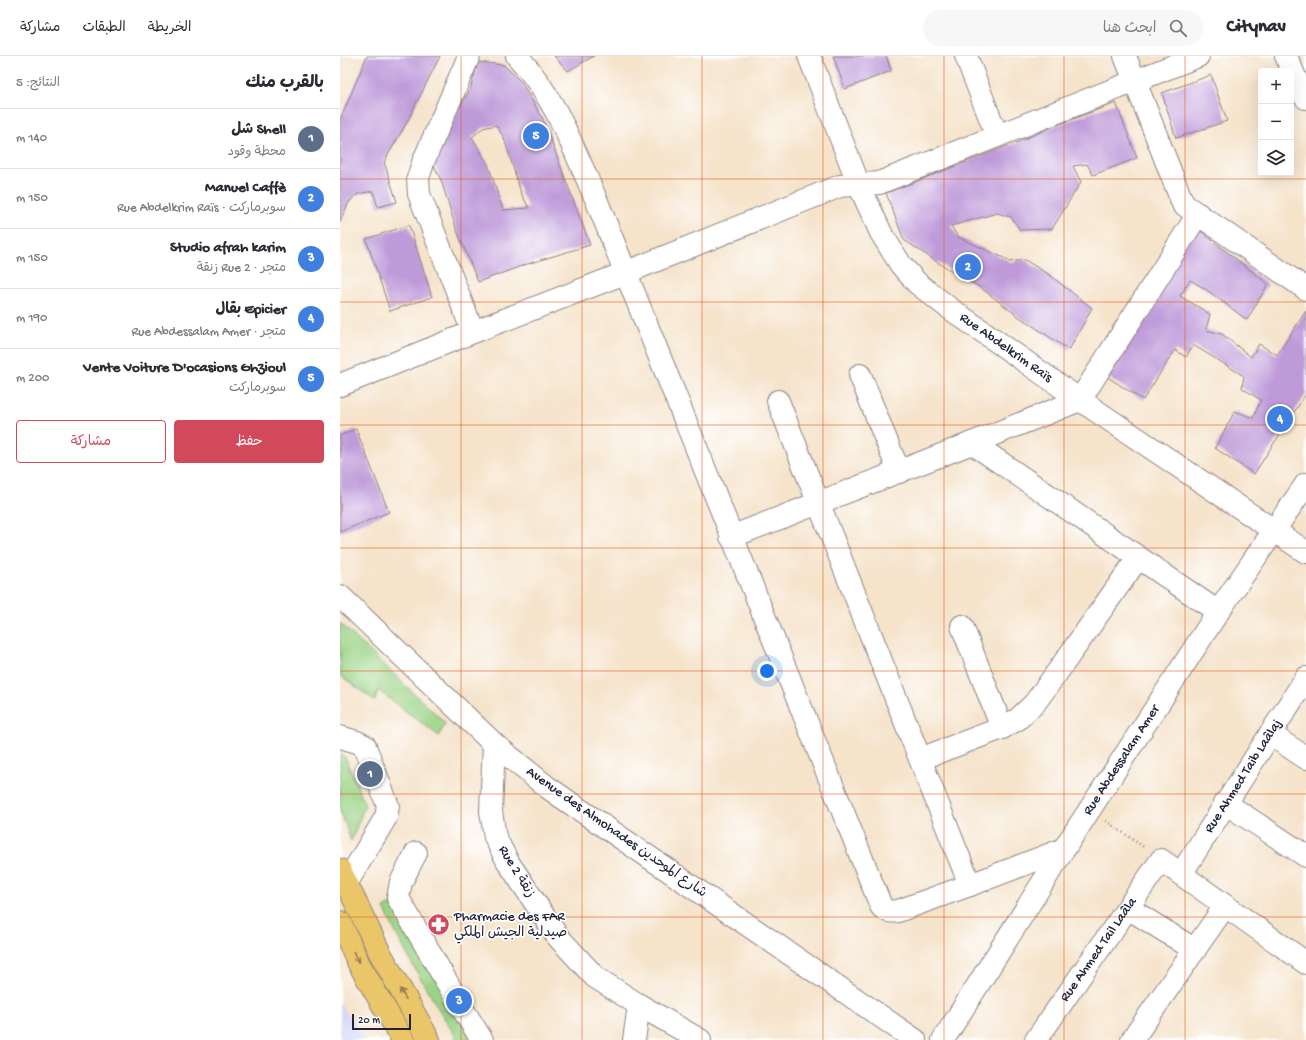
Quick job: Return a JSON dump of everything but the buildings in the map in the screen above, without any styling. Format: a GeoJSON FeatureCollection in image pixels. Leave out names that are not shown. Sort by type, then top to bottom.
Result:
{"type":"FeatureCollection","features":[{"type":"Feature","properties":{"kind":"main road"},"geometry":{"type":"LineString","coordinates":[[343,877],[380,953],[429,1040]]}},
{"type":"Feature","properties":{"kind":"main road"},"geometry":{"type":"LineString","coordinates":[[340,922],[359,964],[403,1040]]}},
{"type":"Feature","properties":{"kind":"street"},"geometry":{"type":"LineString","coordinates":[[469,56],[424,160],[418,178],[419,194],[473,332]]}},
{"type":"Feature","properties":{"kind":"street"},"geometry":{"type":"LineString","coordinates":[[517,56],[544,88],[557,111],[596,200],[881,906],[890,912],[898,911],[1064,849]]}},
{"type":"Feature","properties":{"kind":"street","name":"Rue Abdelkrim Raïs"},"geometry":{"type":"LineString","coordinates":[[809,56],[859,185],[881,233],[901,265],[917,284],[945,306],[1080,400],[1306,552]]}},
{"type":"Feature","properties":{"kind":"street"},"geometry":{"type":"LineString","coordinates":[[966,56],[997,136]]}},
{"type":"Feature","properties":{"kind":"street"},"geometry":{"type":"LineString","coordinates":[[1125,56],[1183,204],[1306,289]]}},
{"type":"Feature","properties":{"kind":"street"},"geometry":{"type":"LineString","coordinates":[[340,385],[625,273],[840,186],[880,183],[1198,56]]}},
{"type":"Feature","properties":{"kind":"street"},"geometry":{"type":"LineString","coordinates":[[1286,56],[1301,91],[1306,98]]}},
{"type":"Feature","properties":{"kind":"street"},"geometry":{"type":"LineString","coordinates":[[731,537],[972,444],[1080,400],[1198,214]]}},
{"type":"Feature","properties":{"kind":"street"},"geometry":{"type":"LineString","coordinates":[[860,375],[899,472]]}},
{"type":"Feature","properties":{"kind":"street"},"geometry":{"type":"LineString","coordinates":[[778,401],[970,885]]}},
{"type":"Feature","properties":{"kind":"street"},"geometry":{"type":"LineString","coordinates":[[972,444],[1218,612]]}},
{"type":"Feature","properties":{"kind":"street","name":"Rue Abdessalam Amer"},"geometry":{"type":"LineString","coordinates":[[943,1040],[1064,849],[1218,612],[1306,484]]}},
{"type":"Feature","properties":{"kind":"street"},"geometry":{"type":"LineString","coordinates":[[920,758],[1002,728],[1018,719],[1034,704],[1138,558]]}},
{"type":"Feature","properties":{"kind":"street","name":"Avenue des Almohades شارع الموحدين"},"geometry":{"type":"LineString","coordinates":[[340,596],[494,744],[547,787],[587,816],[915,1040]]}},
{"type":"Feature","properties":{"kind":"street"},"geometry":{"type":"LineString","coordinates":[[962,626],[1002,728]]}},
{"type":"Feature","properties":{"kind":"street","name":"Rue Ahmed Taib Laâlaj"},"geometry":{"type":"LineString","coordinates":[[1181,874],[1306,678]]}},
{"type":"Feature","properties":{"kind":"street"},"geometry":{"type":"LineString","coordinates":[[1270,734],[1306,758]]}},
{"type":"Feature","properties":{"kind":"street"},"geometry":{"type":"LineString","coordinates":[[340,738],[357,742],[365,746],[388,806],[386,817],[343,877]]}},
{"type":"Feature","properties":{"kind":"street","name":"Rue 2 زنقة"},"geometry":{"type":"LineString","coordinates":[[494,744],[491,811],[495,837],[508,862],[558,937],[595,977],[639,1005],[700,1040]]}},
{"type":"Feature","properties":{"kind":"street"},"geometry":{"type":"LineString","coordinates":[[1225,803],[1306,856]]}},
{"type":"Feature","properties":{"kind":"street"},"geometry":{"type":"LineString","coordinates":[[416,853],[401,882],[398,898],[459,1004],[482,1040]]}},
{"type":"Feature","properties":{"kind":"street"},"geometry":{"type":"LineString","coordinates":[[1161,860],[1306,963]]}},
{"type":"Feature","properties":{"kind":"street","name":"Rue Ahmed Tail Laâla"},"geometry":{"type":"LineString","coordinates":[[1036,1040],[1161,860]]}},
{"type":"Feature","properties":{"kind":"street"},"geometry":{"type":"LineString","coordinates":[[1132,1040],[1225,906]]}},
{"type":"Feature","properties":{"kind":"street"},"geometry":{"type":"LineString","coordinates":[[1128,908],[1195,950]]}},
{"type":"Feature","properties":{"kind":"street"},"geometry":{"type":"LineString","coordinates":[[634,1040],[639,1005]]}},
{"type":"Feature","properties":{"kind":"path"},"geometry":{"type":"LineString","coordinates":[[1090,809],[1161,860]]}},
{"type":"Feature","properties":{"kind":"shaded area"},"geometry":{"type":"Polygon","coordinates":[[[340,1003],[365,1040],[340,1040],[340,1003]]]}},
{"type":"Feature","properties":{"kind":"green space"},"geometry":{"type":"Polygon","coordinates":[[[340,623],[445,723],[439,736],[378,690],[375,701],[340,675],[340,623]]]}},
{"type":"Feature","properties":{"kind":"green space"},"geometry":{"type":"Polygon","coordinates":[[[340,754],[345,757],[365,805],[351,841],[340,810],[340,754]]]}},
{"type":"Feature","properties":{"kind":"green space"},"geometry":{"type":"Polygon","coordinates":[[[392,904],[474,1040],[458,1040],[428,992],[384,908],[392,904]]]}},
{"type":"Feature","properties":{"kind":"place","name":"Vente Voiture D'ocasions Ghzioul"},"geometry":{"type":"Point","coordinates":[536,136]}},
{"type":"Feature","properties":{"kind":"place","name":"Manuel Caffè"},"geometry":{"type":"Point","coordinates":[968,267]}},
{"type":"Feature","properties":{"kind":"place","name":"Epicier بقال"},"geometry":{"type":"Point","coordinates":[1280,419]}},
{"type":"Feature","properties":{"kind":"place","name":"Shell شل"},"geometry":{"type":"Point","coordinates":[370,774]}},
{"type":"Feature","properties":{"kind":"place","name":"Pharmacie des FAR صيدلية الجيش الملكي"},"geometry":{"type":"Point","coordinates":[439,925]}},
{"type":"Feature","properties":{"kind":"place","name":"Studio afrah karim"},"geometry":{"type":"Point","coordinates":[459,1001]}}]}
